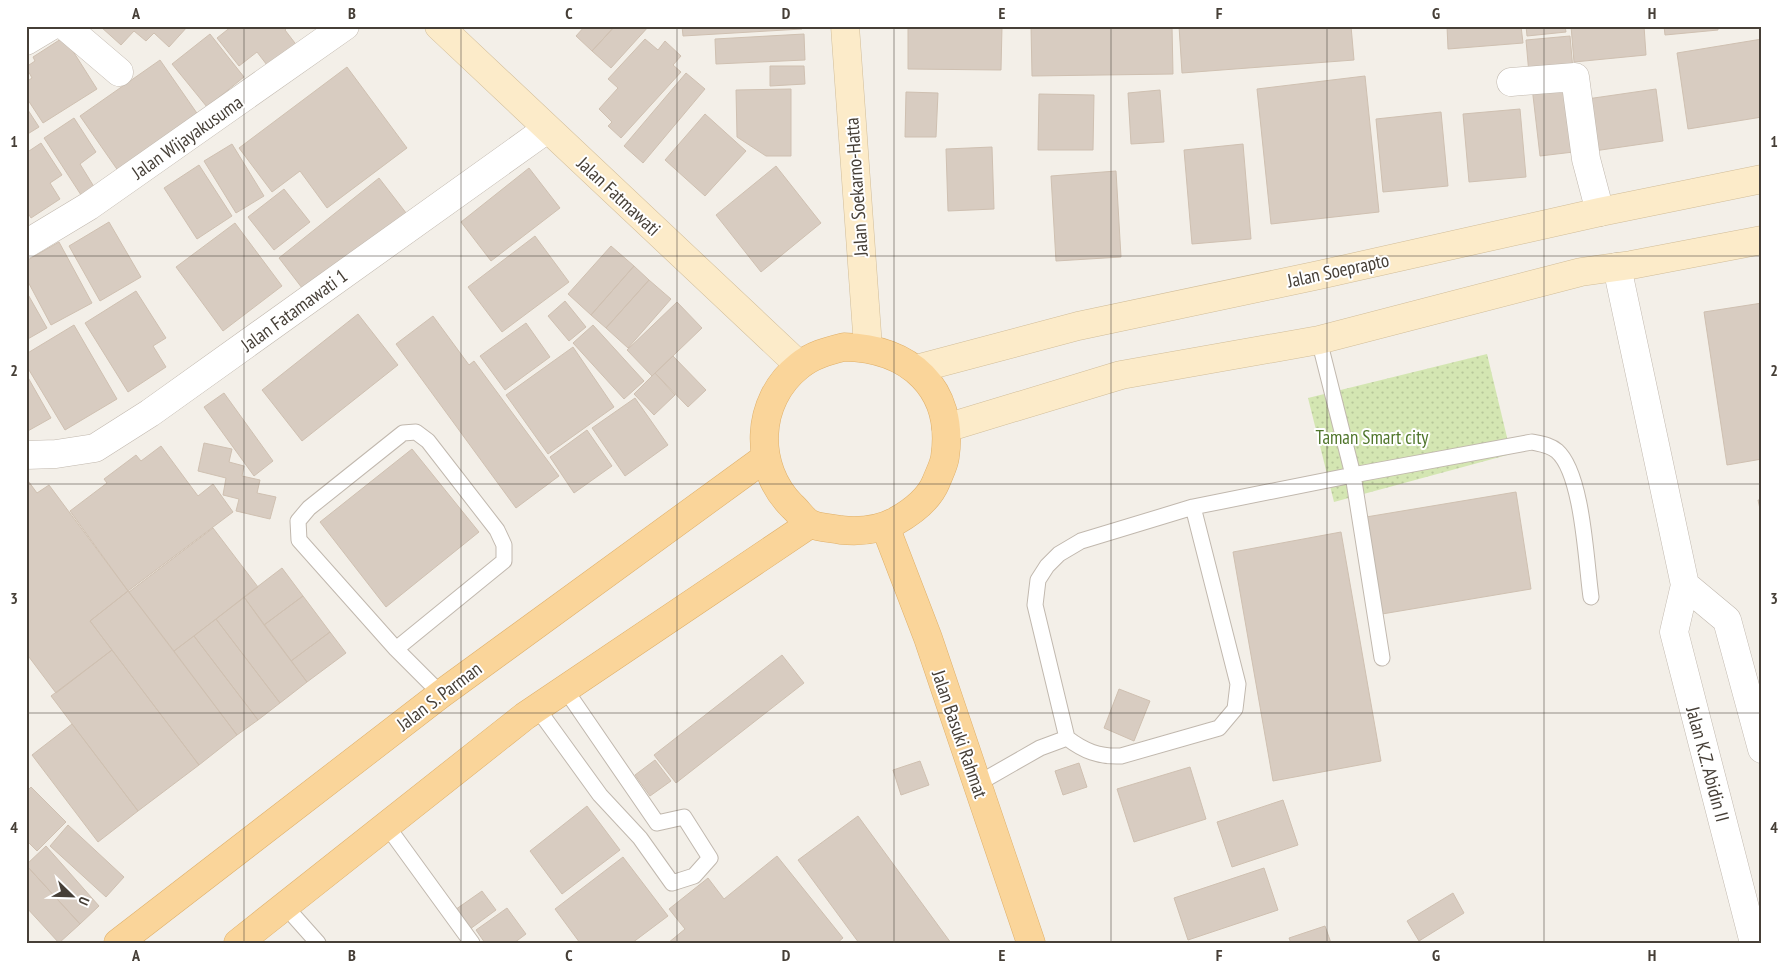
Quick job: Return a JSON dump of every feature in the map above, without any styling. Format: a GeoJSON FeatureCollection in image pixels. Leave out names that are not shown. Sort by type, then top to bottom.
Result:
{"type":"FeatureCollection","features":[{"type":"Feature","properties":{"kind":"main road","name":"Jalan Fatmawati"},"geometry":{"type":"LineString","coordinates":[[439,26],[799,365]]}},
{"type":"Feature","properties":{"kind":"main road","name":"Jalan Soekarno-Hatta"},"geometry":{"type":"LineString","coordinates":[[845,26],[868,347]]}},
{"type":"Feature","properties":{"kind":"main road","name":"Jalan Soeprapto"},"geometry":{"type":"LineString","coordinates":[[916,369],[1078,326],[1319,275],[1600,212],[1762,179]]}},
{"type":"Feature","properties":{"kind":"main road"},"geometry":{"type":"LineString","coordinates":[[946,428],[1121,375],[1319,340],[1581,272],[1762,240]]}},
{"type":"Feature","properties":{"kind":"main road"},"geometry":{"type":"LineString","coordinates":[[844,347],[868,347],[893,355],[916,369],[931,386],[938,399],[946,428],[945,459],[933,488],[913,511],[885,526],[857,532],[810,524],[781,495],[770,475],[763,430],[769,406],[782,383],[799,365],[820,353],[844,347]]}},
{"type":"Feature","properties":{"kind":"main road","name":"Jalan S. Parman"},"geometry":{"type":"LineString","coordinates":[[118,943],[441,694],[766,458]]}},
{"type":"Feature","properties":{"kind":"main road"},"geometry":{"type":"LineString","coordinates":[[238,943],[537,708],[810,524]]}},
{"type":"Feature","properties":{"kind":"main road","name":"Jalan Basuki Rahmat"},"geometry":{"type":"LineString","coordinates":[[885,526],[928,638],[1031,943]]}},
{"type":"Feature","properties":{"kind":"street"},"geometry":{"type":"LineString","coordinates":[[26,41],[51,26]]}},
{"type":"Feature","properties":{"kind":"street"},"geometry":{"type":"LineString","coordinates":[[64,26],[118,72]]}},
{"type":"Feature","properties":{"kind":"street","name":"Jalan Wijayakusuma"},"geometry":{"type":"LineString","coordinates":[[26,244],[89,206],[346,26]]}},
{"type":"Feature","properties":{"kind":"street"},"geometry":{"type":"LineString","coordinates":[[1511,82],[1575,77],[1586,159],[1600,212]]}},
{"type":"Feature","properties":{"kind":"street","name":"Jalan Fatamawati 1"},"geometry":{"type":"LineString","coordinates":[[26,455],[56,454],[95,448],[150,413],[547,129]]}},
{"type":"Feature","properties":{"kind":"street"},"geometry":{"type":"LineString","coordinates":[[1617,267],[1685,585],[1727,620],[1762,749]]}},
{"type":"Feature","properties":{"kind":"street","name":"Jalan K.Z. Abidin II"},"geometry":{"type":"LineString","coordinates":[[1685,585],[1674,632],[1754,943]]}},
{"type":"Feature","properties":{"kind":"lane"},"geometry":{"type":"LineString","coordinates":[[1319,340],[1353,475],[1382,658]]}},
{"type":"Feature","properties":{"kind":"lane"},"geometry":{"type":"LineString","coordinates":[[396,649],[504,561],[504,545],[497,530],[428,441],[416,432],[402,433],[309,508],[298,522],[299,540],[396,649],[441,694]]}},
{"type":"Feature","properties":{"kind":"lane"},"geometry":{"type":"LineString","coordinates":[[1193,508],[1238,684],[1235,709],[1218,728],[1121,756],[1107,757],[1082,750],[1067,738],[1035,605],[1038,580],[1047,566],[1059,554],[1081,541],[1193,508],[1353,475],[1532,442],[1547,446],[1558,452],[1576,489],[1591,597]]}},
{"type":"Feature","properties":{"kind":"lane"},"geometry":{"type":"LineString","coordinates":[[564,689],[657,823]]}},
{"type":"Feature","properties":{"kind":"lane"},"geometry":{"type":"LineString","coordinates":[[537,708],[600,795],[640,838],[672,884],[694,876],[710,858],[684,817],[657,823],[640,838]]}},
{"type":"Feature","properties":{"kind":"lane"},"geometry":{"type":"LineString","coordinates":[[977,784],[1040,748],[1067,738]]}},
{"type":"Feature","properties":{"kind":"lane"},"geometry":{"type":"LineString","coordinates":[[387,826],[472,943]]}},
{"type":"Feature","properties":{"kind":"lane"},"geometry":{"type":"LineString","coordinates":[[285,906],[318,943]]}},
{"type":"Feature","properties":{"kind":"green space","name":"Taman Smart city"},"geometry":{"type":"Polygon","coordinates":[[[1487,354],[1511,454],[1334,502],[1308,398],[1487,354]]]}},
{"type":"Feature","properties":{"kind":"building"},"geometry":{"type":"Polygon","coordinates":[[[188,26],[169,47],[154,33],[146,41],[134,31],[121,45],[101,27],[188,26]]]}},
{"type":"Feature","properties":{"kind":"building"},"geometry":{"type":"Polygon","coordinates":[[[232,26],[289,26],[285,30],[298,47],[270,69],[257,52],[239,66],[217,38],[232,26]]]}},
{"type":"Feature","properties":{"kind":"building"},"geometry":{"type":"Polygon","coordinates":[[[585,26],[615,26],[592,51],[576,36],[585,26]]]}},
{"type":"Feature","properties":{"kind":"building"},"geometry":{"type":"Polygon","coordinates":[[[615,26],[649,26],[611,68],[592,51],[615,26]]]}},
{"type":"Feature","properties":{"kind":"building"},"geometry":{"type":"Polygon","coordinates":[[[682,26],[802,26],[802,29],[683,36],[682,26]]]}},
{"type":"Feature","properties":{"kind":"building"},"geometry":{"type":"Polygon","coordinates":[[[908,26],[1002,27],[1001,70],[908,69],[908,26]]]}},
{"type":"Feature","properties":{"kind":"building"},"geometry":{"type":"Polygon","coordinates":[[[1031,26],[1172,26],[1173,74],[1032,76],[1031,26]]]}},
{"type":"Feature","properties":{"kind":"building"},"geometry":{"type":"Polygon","coordinates":[[[1179,26],[1351,26],[1354,60],[1182,73],[1179,26]]]}},
{"type":"Feature","properties":{"kind":"building"},"geometry":{"type":"Polygon","coordinates":[[[1447,26],[1521,26],[1523,43],[1448,49],[1447,26]]]}},
{"type":"Feature","properties":{"kind":"building"},"geometry":{"type":"Polygon","coordinates":[[[1526,26],[1565,26],[1566,32],[1527,36],[1526,26]]]}},
{"type":"Feature","properties":{"kind":"building"},"geometry":{"type":"Polygon","coordinates":[[[1571,26],[1644,26],[1646,55],[1574,62],[1571,26]]]}},
{"type":"Feature","properties":{"kind":"building"},"geometry":{"type":"Polygon","coordinates":[[[1664,26],[1718,26],[1718,30],[1665,35],[1664,26]]]}},
{"type":"Feature","properties":{"kind":"building"},"geometry":{"type":"Polygon","coordinates":[[[210,34],[244,77],[207,107],[172,64],[210,34]]]}},
{"type":"Feature","properties":{"kind":"building"},"geometry":{"type":"Polygon","coordinates":[[[804,34],[805,60],[716,64],[715,39],[804,34]]]}},
{"type":"Feature","properties":{"kind":"building"},"geometry":{"type":"Polygon","coordinates":[[[1570,36],[1573,70],[1529,74],[1526,40],[1570,36]]]}},
{"type":"Feature","properties":{"kind":"building"},"geometry":{"type":"Polygon","coordinates":[[[64,37],[97,89],[43,123],[26,97],[26,82],[32,78],[26,67],[35,61],[33,57],[64,37]]]}},
{"type":"Feature","properties":{"kind":"building"},"geometry":{"type":"Polygon","coordinates":[[[645,39],[658,50],[665,41],[681,56],[673,65],[681,72],[621,138],[608,126],[612,122],[599,109],[618,88],[608,79],[645,39]]]}},
{"type":"Feature","properties":{"kind":"building"},"geometry":{"type":"Polygon","coordinates":[[[1762,39],[1762,117],[1688,129],[1677,53],[1762,39]]]}},
{"type":"Feature","properties":{"kind":"building"},"geometry":{"type":"Polygon","coordinates":[[[160,60],[201,119],[121,175],[80,116],[160,60]]]}},
{"type":"Feature","properties":{"kind":"building"},"geometry":{"type":"Polygon","coordinates":[[[770,66],[804,66],[805,84],[770,86],[770,66]]]}},
{"type":"Feature","properties":{"kind":"building"},"geometry":{"type":"Polygon","coordinates":[[[347,67],[407,148],[327,208],[300,171],[272,192],[239,148],[347,67]]]}},
{"type":"Feature","properties":{"kind":"building"},"geometry":{"type":"Polygon","coordinates":[[[686,73],[705,89],[643,163],[624,146],[686,73]]]}},
{"type":"Feature","properties":{"kind":"building"},"geometry":{"type":"Polygon","coordinates":[[[1365,76],[1379,212],[1271,224],[1257,89],[1365,76]]]}},
{"type":"Feature","properties":{"kind":"building"},"geometry":{"type":"Polygon","coordinates":[[[1574,82],[1582,151],[1540,156],[1532,87],[1574,82]]]}},
{"type":"Feature","properties":{"kind":"building"},"geometry":{"type":"Polygon","coordinates":[[[791,89],[791,156],[766,156],[737,137],[736,90],[791,89]]]}},
{"type":"Feature","properties":{"kind":"building"},"geometry":{"type":"Polygon","coordinates":[[[1656,89],[1663,141],[1587,152],[1580,100],[1656,89]]]}},
{"type":"Feature","properties":{"kind":"building"},"geometry":{"type":"Polygon","coordinates":[[[1160,90],[1164,142],[1131,144],[1128,93],[1160,90]]]}},
{"type":"Feature","properties":{"kind":"building"},"geometry":{"type":"Polygon","coordinates":[[[906,92],[938,93],[936,137],[905,137],[906,92]]]}},
{"type":"Feature","properties":{"kind":"building"},"geometry":{"type":"Polygon","coordinates":[[[1039,94],[1094,95],[1093,150],[1038,150],[1039,94]]]}},
{"type":"Feature","properties":{"kind":"building"},"geometry":{"type":"Polygon","coordinates":[[[26,107],[39,127],[26,135],[26,107]]]}},
{"type":"Feature","properties":{"kind":"building"},"geometry":{"type":"Polygon","coordinates":[[[1520,109],[1526,177],[1469,182],[1463,114],[1520,109]]]}},
{"type":"Feature","properties":{"kind":"building"},"geometry":{"type":"Polygon","coordinates":[[[1441,112],[1448,186],[1383,192],[1376,119],[1441,112]]]}},
{"type":"Feature","properties":{"kind":"building"},"geometry":{"type":"Polygon","coordinates":[[[705,114],[746,151],[705,196],[665,160],[705,114]]]}},
{"type":"Feature","properties":{"kind":"building"},"geometry":{"type":"Polygon","coordinates":[[[74,118],[96,152],[80,164],[96,190],[83,198],[44,138],[74,118]]]}},
{"type":"Feature","properties":{"kind":"building"},"geometry":{"type":"Polygon","coordinates":[[[41,143],[62,175],[50,183],[60,199],[31,218],[26,210],[26,153],[41,143]]]}},
{"type":"Feature","properties":{"kind":"building"},"geometry":{"type":"Polygon","coordinates":[[[232,144],[264,196],[236,213],[204,161],[232,144]]]}},
{"type":"Feature","properties":{"kind":"building"},"geometry":{"type":"Polygon","coordinates":[[[1243,144],[1251,239],[1192,244],[1184,150],[1243,144]]]}},
{"type":"Feature","properties":{"kind":"building"},"geometry":{"type":"Polygon","coordinates":[[[992,147],[994,209],[948,211],[946,149],[992,147]]]}},
{"type":"Feature","properties":{"kind":"building"},"geometry":{"type":"Polygon","coordinates":[[[199,165],[232,216],[197,239],[164,188],[199,165]]]}},
{"type":"Feature","properties":{"kind":"building"},"geometry":{"type":"Polygon","coordinates":[[[776,166],[821,223],[761,272],[716,215],[776,166]]]}},
{"type":"Feature","properties":{"kind":"building"},"geometry":{"type":"Polygon","coordinates":[[[529,168],[560,208],[491,261],[461,222],[529,168]]]}},
{"type":"Feature","properties":{"kind":"building"},"geometry":{"type":"Polygon","coordinates":[[[1116,171],[1121,257],[1056,261],[1051,176],[1116,171]]]}},
{"type":"Feature","properties":{"kind":"building"},"geometry":{"type":"Polygon","coordinates":[[[379,178],[410,218],[309,297],[279,258],[379,178]]]}},
{"type":"Feature","properties":{"kind":"building"},"geometry":{"type":"Polygon","coordinates":[[[284,189],[310,222],[274,250],[248,217],[284,189]]]}},
{"type":"Feature","properties":{"kind":"building"},"geometry":{"type":"Polygon","coordinates":[[[109,222],[141,277],[100,301],[69,246],[109,222]]]}},
{"type":"Feature","properties":{"kind":"building"},"geometry":{"type":"Polygon","coordinates":[[[235,223],[282,286],[223,331],[176,267],[235,223]]]}},
{"type":"Feature","properties":{"kind":"building"},"geometry":{"type":"Polygon","coordinates":[[[535,236],[569,282],[502,332],[468,287],[535,236]]]}},
{"type":"Feature","properties":{"kind":"building"},"geometry":{"type":"Polygon","coordinates":[[[59,242],[92,303],[51,325],[26,278],[26,261],[59,242]]]}},
{"type":"Feature","properties":{"kind":"building"},"geometry":{"type":"Polygon","coordinates":[[[611,246],[634,266],[591,315],[568,294],[611,246]]]}},
{"type":"Feature","properties":{"kind":"building"},"geometry":{"type":"Polygon","coordinates":[[[634,266],[649,280],[606,328],[591,315],[634,266]]]}},
{"type":"Feature","properties":{"kind":"building"},"geometry":{"type":"Polygon","coordinates":[[[649,280],[671,299],[628,348],[606,328],[649,280]]]}},
{"type":"Feature","properties":{"kind":"building"},"geometry":{"type":"Polygon","coordinates":[[[26,291],[47,328],[26,340],[26,291]]]}},
{"type":"Feature","properties":{"kind":"building"},"geometry":{"type":"Polygon","coordinates":[[[136,291],[166,338],[153,346],[166,367],[128,392],[85,323],[136,291]]]}},
{"type":"Feature","properties":{"kind":"building"},"geometry":{"type":"Polygon","coordinates":[[[565,301],[586,327],[569,341],[548,316],[565,301]]]}},
{"type":"Feature","properties":{"kind":"building"},"geometry":{"type":"Polygon","coordinates":[[[677,302],[702,328],[652,376],[627,350],[677,302]]]}},
{"type":"Feature","properties":{"kind":"building"},"geometry":{"type":"Polygon","coordinates":[[[1762,303],[1762,459],[1727,465],[1704,312],[1762,303]]]}},
{"type":"Feature","properties":{"kind":"building"},"geometry":{"type":"Polygon","coordinates":[[[358,314],[398,365],[302,441],[262,390],[358,314]]]}},
{"type":"Feature","properties":{"kind":"building"},"geometry":{"type":"Polygon","coordinates":[[[433,316],[469,365],[474,361],[559,476],[516,508],[396,344],[433,316]]]}},
{"type":"Feature","properties":{"kind":"building"},"geometry":{"type":"Polygon","coordinates":[[[526,323],[550,357],[505,390],[480,356],[526,323]]]}},
{"type":"Feature","properties":{"kind":"building"},"geometry":{"type":"Polygon","coordinates":[[[74,325],[117,399],[65,430],[26,365],[26,354],[74,325]]]}},
{"type":"Feature","properties":{"kind":"building"},"geometry":{"type":"Polygon","coordinates":[[[593,325],[644,381],[624,399],[573,343],[593,325]]]}},
{"type":"Feature","properties":{"kind":"building"},"geometry":{"type":"Polygon","coordinates":[[[573,347],[614,407],[548,454],[506,395],[573,347]]]}},
{"type":"Feature","properties":{"kind":"building"},"geometry":{"type":"Polygon","coordinates":[[[673,356],[706,390],[688,407],[655,373],[673,356]]]}},
{"type":"Feature","properties":{"kind":"building"},"geometry":{"type":"Polygon","coordinates":[[[655,373],[675,395],[654,415],[634,394],[655,373]]]}},
{"type":"Feature","properties":{"kind":"building"},"geometry":{"type":"Polygon","coordinates":[[[26,374],[51,418],[26,432],[26,374]]]}},
{"type":"Feature","properties":{"kind":"building"},"geometry":{"type":"Polygon","coordinates":[[[224,393],[273,461],[254,476],[204,407],[224,393]]]}},
{"type":"Feature","properties":{"kind":"building"},"geometry":{"type":"Polygon","coordinates":[[[635,398],[668,445],[625,476],[592,428],[635,398]]]}},
{"type":"Feature","properties":{"kind":"building"},"geometry":{"type":"Polygon","coordinates":[[[587,430],[612,466],[574,493],[550,457],[587,430]]]}},
{"type":"Feature","properties":{"kind":"building"},"geometry":{"type":"Polygon","coordinates":[[[204,443],[232,449],[229,462],[244,466],[242,476],[260,480],[257,493],[276,497],[270,519],[236,511],[239,499],[223,495],[226,478],[198,471],[204,443]]]}},
{"type":"Feature","properties":{"kind":"building"},"geometry":{"type":"Polygon","coordinates":[[[161,446],[198,496],[213,484],[233,512],[128,591],[70,511],[107,483],[104,479],[136,455],[141,461],[161,446]]]}},
{"type":"Feature","properties":{"kind":"building"},"geometry":{"type":"Polygon","coordinates":[[[412,449],[479,532],[386,607],[320,522],[412,449]]]}},
{"type":"Feature","properties":{"kind":"building"},"geometry":{"type":"Polygon","coordinates":[[[26,478],[37,493],[49,485],[128,591],[90,621],[112,650],[56,693],[26,653],[26,478]]]}},
{"type":"Feature","properties":{"kind":"building"},"geometry":{"type":"Polygon","coordinates":[[[1516,492],[1531,589],[1382,614],[1366,517],[1516,492]]]}},
{"type":"Feature","properties":{"kind":"building"},"geometry":{"type":"Polygon","coordinates":[[[1758,500],[1762,500],[1762,518],[1758,500]]]}},
{"type":"Feature","properties":{"kind":"building"},"geometry":{"type":"Polygon","coordinates":[[[213,528],[258,587],[174,651],[129,592],[213,528]]]}},
{"type":"Feature","properties":{"kind":"building"},"geometry":{"type":"Polygon","coordinates":[[[1341,532],[1381,761],[1273,781],[1233,552],[1341,532]]]}},
{"type":"Feature","properties":{"kind":"building"},"geometry":{"type":"Polygon","coordinates":[[[282,568],[303,596],[264,625],[244,597],[282,568]]]}},
{"type":"Feature","properties":{"kind":"building"},"geometry":{"type":"Polygon","coordinates":[[[128,591],[237,735],[199,765],[90,621],[128,591]]]}},
{"type":"Feature","properties":{"kind":"building"},"geometry":{"type":"Polygon","coordinates":[[[303,596],[330,632],[291,661],[264,625],[303,596]]]}},
{"type":"Feature","properties":{"kind":"building"},"geometry":{"type":"Polygon","coordinates":[[[244,597],[307,682],[280,703],[216,619],[244,597]]]}},
{"type":"Feature","properties":{"kind":"building"},"geometry":{"type":"Polygon","coordinates":[[[216,619],[280,703],[258,720],[194,636],[216,619]]]}},
{"type":"Feature","properties":{"kind":"building"},"geometry":{"type":"Polygon","coordinates":[[[330,632],[346,653],[307,682],[291,661],[330,632]]]}},
{"type":"Feature","properties":{"kind":"building"},"geometry":{"type":"Polygon","coordinates":[[[194,636],[258,720],[237,735],[174,651],[194,636]]]}},
{"type":"Feature","properties":{"kind":"building"},"geometry":{"type":"Polygon","coordinates":[[[112,650],[199,765],[138,811],[51,696],[112,650]]]}},
{"type":"Feature","properties":{"kind":"building"},"geometry":{"type":"Polygon","coordinates":[[[782,655],[804,683],[676,783],[654,755],[782,655]]]}},
{"type":"Feature","properties":{"kind":"building"},"geometry":{"type":"Polygon","coordinates":[[[1119,689],[1150,701],[1134,741],[1104,728],[1119,689]]]}},
{"type":"Feature","properties":{"kind":"building"},"geometry":{"type":"Polygon","coordinates":[[[72,724],[138,811],[98,842],[32,755],[72,724]]]}},
{"type":"Feature","properties":{"kind":"building"},"geometry":{"type":"Polygon","coordinates":[[[655,760],[671,781],[650,796],[635,775],[655,760]]]}},
{"type":"Feature","properties":{"kind":"building"},"geometry":{"type":"Polygon","coordinates":[[[920,761],[929,785],[901,795],[893,770],[920,761]]]}},
{"type":"Feature","properties":{"kind":"building"},"geometry":{"type":"Polygon","coordinates":[[[1079,763],[1087,787],[1063,795],[1055,771],[1079,763]]]}},
{"type":"Feature","properties":{"kind":"building"},"geometry":{"type":"Polygon","coordinates":[[[1190,767],[1206,819],[1134,842],[1117,789],[1190,767]]]}},
{"type":"Feature","properties":{"kind":"building"},"geometry":{"type":"Polygon","coordinates":[[[31,787],[66,822],[37,851],[26,840],[26,792],[31,787]]]}},
{"type":"Feature","properties":{"kind":"building"},"geometry":{"type":"Polygon","coordinates":[[[1283,800],[1298,845],[1232,867],[1217,822],[1283,800]]]}},
{"type":"Feature","properties":{"kind":"building"},"geometry":{"type":"Polygon","coordinates":[[[587,806],[620,850],[562,894],[530,851],[587,806]]]}},
{"type":"Feature","properties":{"kind":"building"},"geometry":{"type":"Polygon","coordinates":[[[858,816],[951,943],[859,943],[798,860],[858,816]]]}},
{"type":"Feature","properties":{"kind":"building"},"geometry":{"type":"Polygon","coordinates":[[[68,825],[124,877],[106,897],[50,846],[68,825]]]}},
{"type":"Feature","properties":{"kind":"building"},"geometry":{"type":"Polygon","coordinates":[[[46,846],[99,906],[80,924],[26,865],[46,846]]]}},
{"type":"Feature","properties":{"kind":"building"},"geometry":{"type":"Polygon","coordinates":[[[777,856],[843,938],[837,943],[668,943],[685,929],[669,909],[708,878],[724,899],[777,856]]]}},
{"type":"Feature","properties":{"kind":"building"},"geometry":{"type":"Polygon","coordinates":[[[623,857],[668,916],[632,943],[580,943],[555,909],[623,857]]]}},
{"type":"Feature","properties":{"kind":"building"},"geometry":{"type":"Polygon","coordinates":[[[26,865],[80,924],[59,943],[26,907],[26,865]]]}},
{"type":"Feature","properties":{"kind":"building"},"geometry":{"type":"Polygon","coordinates":[[[1264,868],[1278,910],[1188,940],[1174,898],[1264,868]]]}},
{"type":"Feature","properties":{"kind":"building"},"geometry":{"type":"Polygon","coordinates":[[[482,891],[496,910],[466,932],[452,912],[482,891]]]}},
{"type":"Feature","properties":{"kind":"building"},"geometry":{"type":"Polygon","coordinates":[[[1453,893],[1464,913],[1419,941],[1407,921],[1453,893]]]}},
{"type":"Feature","properties":{"kind":"building"},"geometry":{"type":"Polygon","coordinates":[[[507,908],[526,934],[514,943],[485,943],[476,930],[507,908]]]}},
{"type":"Feature","properties":{"kind":"building"},"geometry":{"type":"Polygon","coordinates":[[[1325,926],[1331,943],[1291,943],[1289,938],[1325,926]]]}}]}
